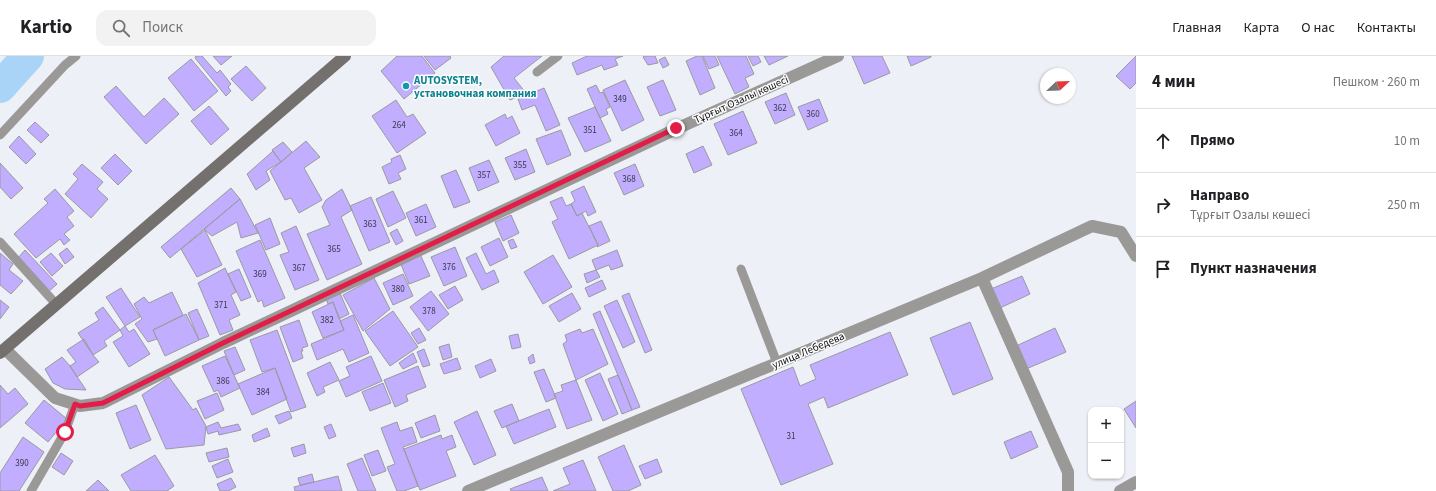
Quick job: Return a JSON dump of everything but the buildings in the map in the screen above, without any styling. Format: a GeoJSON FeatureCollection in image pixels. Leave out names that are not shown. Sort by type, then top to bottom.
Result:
{"type":"FeatureCollection","features":[{"type":"Feature","properties":{"kind":"street"},"geometry":{"type":"LineString","coordinates":[[2,351],[345,56]]}},
{"type":"Feature","properties":{"kind":"street","name":"Тұрғыт Озалы көшесі"},"geometry":{"type":"LineString","coordinates":[[2,351],[55,398],[80,406],[103,403],[223,343],[676,128],[838,56]]}},
{"type":"Feature","properties":{"kind":"street","name":"улица Лебедева"},"geometry":{"type":"LineString","coordinates":[[468,491],[982,278],[1092,226],[1121,232],[1136,256]]}},
{"type":"Feature","properties":{"kind":"street"},"geometry":{"type":"LineString","coordinates":[[982,278],[1068,472],[1068,491]]}},
{"type":"Feature","properties":{"kind":"street"},"geometry":{"type":"LineString","coordinates":[[1120,491],[1136,482]]}},
{"type":"Feature","properties":{"kind":"lane"},"geometry":{"type":"LineString","coordinates":[[0,135],[65,65],[76,56]]}},
{"type":"Feature","properties":{"kind":"lane"},"geometry":{"type":"LineString","coordinates":[[537,72],[558,56]]}},
{"type":"Feature","properties":{"kind":"lane"},"geometry":{"type":"LineString","coordinates":[[0,242],[56,304]]}},
{"type":"Feature","properties":{"kind":"lane"},"geometry":{"type":"LineString","coordinates":[[741,269],[777,363]]}},
{"type":"Feature","properties":{"kind":"lane"},"geometry":{"type":"LineString","coordinates":[[31,491],[65,432],[75,404]]}},
{"type":"Feature","properties":{"kind":"waterway"},"geometry":{"type":"LineString","coordinates":[[0,87],[28,56]]}},
{"type":"Feature","properties":{"kind":"place","name":"AUTOSYSTEM, установочная компания"},"geometry":{"type":"Point","coordinates":[406,86]}},
{"type":"Feature","properties":{"kind":"route"},"geometry":{"type":"LineString","coordinates":[[65,432],[75,404],[80,406],[103,403],[223,343],[676,128]]}}]}
